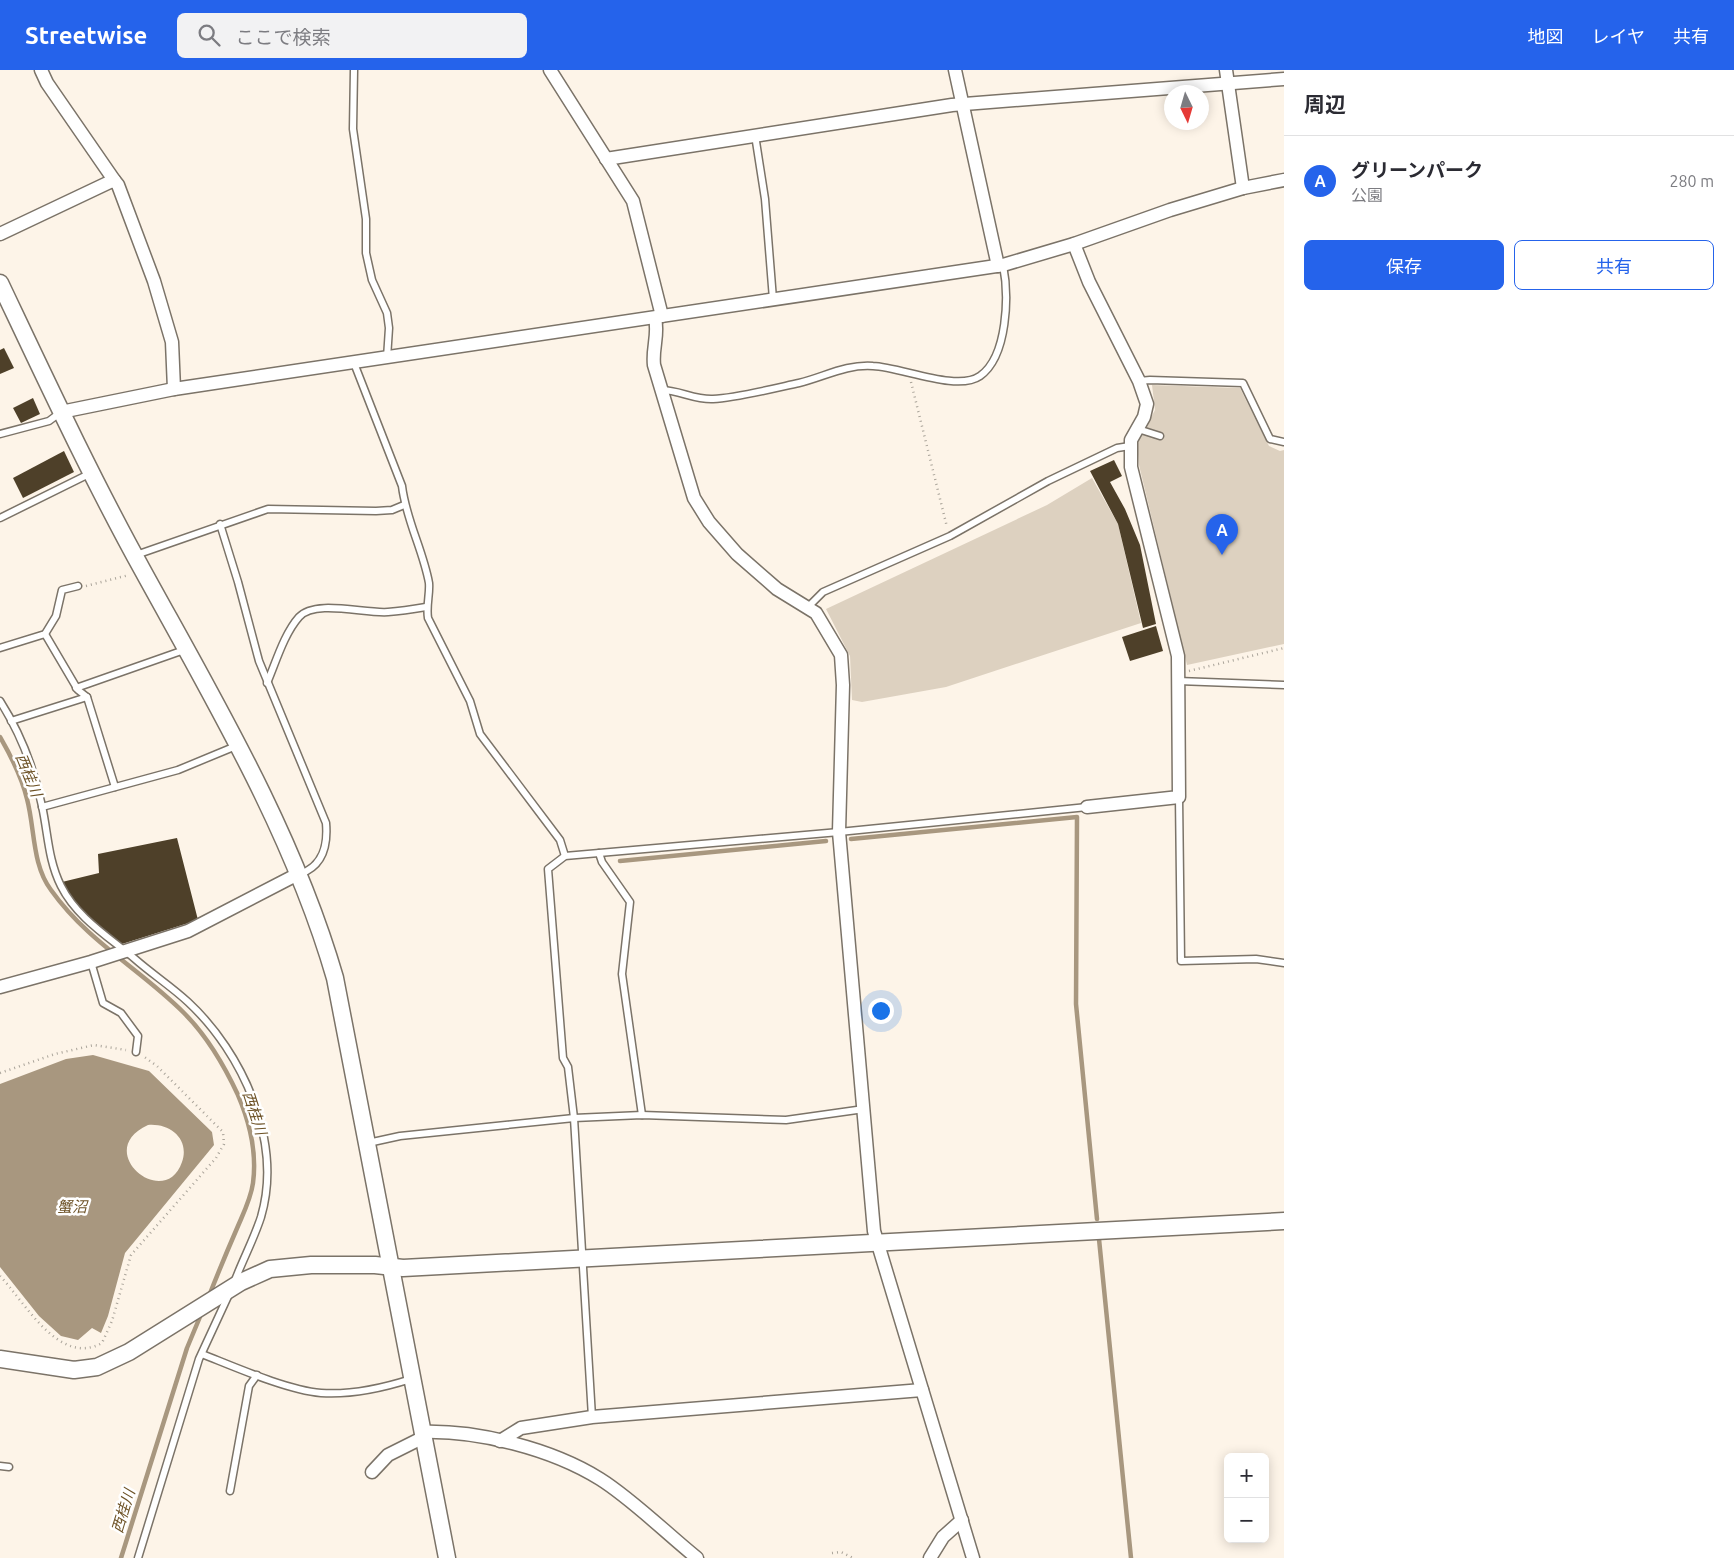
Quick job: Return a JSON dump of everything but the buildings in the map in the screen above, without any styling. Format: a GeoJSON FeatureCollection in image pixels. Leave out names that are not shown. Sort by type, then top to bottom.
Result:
{"type":"FeatureCollection","features":[{"type":"Feature","properties":{"kind":"street"},"geometry":{"type":"LineString","coordinates":[[41,70],[47,83],[118,185],[154,282],[169,334],[174,389]]}},
{"type":"Feature","properties":{"kind":"street"},"geometry":{"type":"LineString","coordinates":[[550,70],[633,201],[658,317],[658,336],[652,354],[694,498],[700,510],[737,554],[777,589],[808,607],[822,620],[836,643],[842,663],[839,832],[874,1231],[973,1558]]}},
{"type":"Feature","properties":{"kind":"street"},"geometry":{"type":"LineString","coordinates":[[955,70],[1000,265]]}},
{"type":"Feature","properties":{"kind":"street"},"geometry":{"type":"LineString","coordinates":[[1226,70],[1243,188]]}},
{"type":"Feature","properties":{"kind":"street"},"geometry":{"type":"LineString","coordinates":[[606,159],[962,104],[1284,80]]}},
{"type":"Feature","properties":{"kind":"street"},"geometry":{"type":"LineString","coordinates":[[0,234],[114,180]]}},
{"type":"Feature","properties":{"kind":"street"},"geometry":{"type":"LineString","coordinates":[[60,412],[174,389],[1000,265],[1074,244],[1170,210],[1243,188],[1284,180]]}},
{"type":"Feature","properties":{"kind":"street"},"geometry":{"type":"LineString","coordinates":[[1074,244],[1089,282],[1139,381],[1147,404],[1144,417],[1130,446],[1131,467],[1178,656],[1179,797],[1087,806]]}},
{"type":"Feature","properties":{"kind":"street"},"geometry":{"type":"LineString","coordinates":[[0,283],[60,412],[135,556],[188,649],[238,746],[298,874],[324,940],[335,978],[389,1267],[447,1558]]}},
{"type":"Feature","properties":{"kind":"street"},"geometry":{"type":"LineString","coordinates":[[0,987],[94,961],[201,926],[298,874]]}},
{"type":"Feature","properties":{"kind":"street"},"geometry":{"type":"LineString","coordinates":[[0,1359],[74,1370],[97,1368],[115,1360],[229,1290],[261,1273],[286,1266],[374,1265],[389,1267],[1284,1220]]}},
{"type":"Feature","properties":{"kind":"street"},"geometry":{"type":"LineString","coordinates":[[500,1441],[521,1428],[592,1417],[922,1390]]}},
{"type":"Feature","properties":{"kind":"street"},"geometry":{"type":"LineString","coordinates":[[372,1472],[388,1455],[422,1435],[439,1432],[500,1441],[533,1449],[572,1464],[595,1476],[697,1558]]}},
{"type":"Feature","properties":{"kind":"street"},"geometry":{"type":"LineString","coordinates":[[930,1558],[943,1537],[962,1520]]}},
{"type":"Feature","properties":{"kind":"lane"},"geometry":{"type":"LineString","coordinates":[[354,70],[353,129],[366,219],[366,253],[372,280],[387,314],[389,328],[387,358]]}},
{"type":"Feature","properties":{"kind":"lane"},"geometry":{"type":"LineString","coordinates":[[754,135],[765,200],[773,299]]}},
{"type":"Feature","properties":{"kind":"lane"},"geometry":{"type":"LineString","coordinates":[[661,390],[674,390],[712,399],[800,382],[852,367],[885,366],[941,381],[971,379],[985,372],[997,350],[1006,321],[1000,265]]}},
{"type":"Feature","properties":{"kind":"lane"},"geometry":{"type":"LineString","coordinates":[[354,363],[402,486],[404,505],[429,584],[426,607],[428,618],[470,701],[480,734],[560,840],[565,856]]}},
{"type":"Feature","properties":{"kind":"lane"},"geometry":{"type":"LineString","coordinates":[[1139,381],[1243,383],[1270,439],[1284,442]]}},
{"type":"Feature","properties":{"kind":"lane"},"geometry":{"type":"LineString","coordinates":[[0,434],[49,421],[60,412]]}},
{"type":"Feature","properties":{"kind":"lane"},"geometry":{"type":"LineString","coordinates":[[1138,429],[1160,436]]}},
{"type":"Feature","properties":{"kind":"lane"},"geometry":{"type":"LineString","coordinates":[[808,607],[823,592],[950,536],[1048,481],[1117,448],[1130,446]]}},
{"type":"Feature","properties":{"kind":"lane"},"geometry":{"type":"LineString","coordinates":[[0,518],[92,472]]}},
{"type":"Feature","properties":{"kind":"lane"},"geometry":{"type":"LineString","coordinates":[[135,556],[220,524],[268,509],[376,511],[392,510],[404,505]]}},
{"type":"Feature","properties":{"kind":"lane"},"geometry":{"type":"LineString","coordinates":[[220,524],[267,683],[276,698],[326,823],[327,837],[322,856],[316,865],[298,874]]}},
{"type":"Feature","properties":{"kind":"lane"},"geometry":{"type":"LineString","coordinates":[[0,648],[45,634],[56,616],[62,590],[78,586]]}},
{"type":"Feature","properties":{"kind":"lane"},"geometry":{"type":"LineString","coordinates":[[267,683],[291,629],[300,616],[310,610],[322,608],[387,612],[426,607]]}},
{"type":"Feature","properties":{"kind":"lane"},"geometry":{"type":"LineString","coordinates":[[45,634],[76,688],[87,697],[115,787]]}},
{"type":"Feature","properties":{"kind":"lane"},"geometry":{"type":"LineString","coordinates":[[76,688],[188,649]]}},
{"type":"Feature","properties":{"kind":"lane"},"geometry":{"type":"LineString","coordinates":[[1178,676],[1284,685]]}},
{"type":"Feature","properties":{"kind":"lane"},"geometry":{"type":"LineString","coordinates":[[11,721],[87,697]]}},
{"type":"Feature","properties":{"kind":"lane"},"geometry":{"type":"LineString","coordinates":[[0,702],[26,746],[42,807],[46,844],[61,886],[85,920],[187,1001],[206,1021],[233,1059],[257,1113],[266,1152],[266,1190],[261,1217],[202,1354],[138,1558]]}},
{"type":"Feature","properties":{"kind":"lane"},"geometry":{"type":"LineString","coordinates":[[42,807],[178,770],[238,746]]}},
{"type":"Feature","properties":{"kind":"lane"},"geometry":{"type":"LineString","coordinates":[[1179,797],[1181,961],[1256,959],[1284,963]]}},
{"type":"Feature","properties":{"kind":"lane"},"geometry":{"type":"LineString","coordinates":[[592,1417],[574,1118],[568,1067],[563,1058],[548,869],[565,856],[839,832],[1087,806]]}},
{"type":"Feature","properties":{"kind":"lane"},"geometry":{"type":"LineString","coordinates":[[599,853],[602,862],[630,902],[622,974],[642,1115]]}},
{"type":"Feature","properties":{"kind":"lane"},"geometry":{"type":"LineString","coordinates":[[94,961],[103,1003],[121,1012],[138,1036],[136,1052]]}},
{"type":"Feature","properties":{"kind":"lane"},"geometry":{"type":"LineString","coordinates":[[367,1144],[400,1136],[574,1118],[642,1115],[786,1120],[864,1109]]}},
{"type":"Feature","properties":{"kind":"lane"},"geometry":{"type":"LineString","coordinates":[[202,1354],[257,1375],[306,1390],[332,1393],[376,1389],[411,1379]]}},
{"type":"Feature","properties":{"kind":"lane"},"geometry":{"type":"LineString","coordinates":[[230,1491],[249,1386],[257,1375]]}},
{"type":"Feature","properties":{"kind":"lane"},"geometry":{"type":"LineString","coordinates":[[0,1466],[9,1467]]}},
{"type":"Feature","properties":{"kind":"path"},"geometry":{"type":"LineString","coordinates":[[910,372],[910,380],[950,536]]}},
{"type":"Feature","properties":{"kind":"path"},"geometry":{"type":"LineString","coordinates":[[78,586],[133,574]]}},
{"type":"Feature","properties":{"kind":"path"},"geometry":{"type":"LineString","coordinates":[[1178,676],[1189,671],[1284,648]]}},
{"type":"Feature","properties":{"kind":"path"},"geometry":{"type":"LineString","coordinates":[[0,1073],[55,1054],[94,1045],[136,1052],[157,1066],[223,1132],[224,1144],[216,1158],[131,1255],[112,1321],[102,1343],[94,1347],[70,1348],[37,1322],[0,1276]]}},
{"type":"Feature","properties":{"kind":"path"},"geometry":{"type":"LineString","coordinates":[[832,1554],[841,1552],[853,1558]]}},
{"type":"Feature","properties":{"kind":"shaded area"},"geometry":{"type":"Polygon","coordinates":[[[1152,385],[1240,388],[1269,446],[1280,451],[1284,450],[1284,644],[1187,665],[1139,465],[1137,444],[1155,410],[1152,385]]]}},
{"type":"Feature","properties":{"kind":"shaded area"},"geometry":{"type":"Polygon","coordinates":[[[1092,478],[1118,524],[1141,623],[946,687],[862,702],[852,700],[850,656],[826,609],[1047,505],[1092,478]]]}},
{"type":"Feature","properties":{"kind":"water","name":"蟹沼"},"geometry":{"type":"Polygon","coordinates":[[[93,1055],[149,1071],[212,1132],[214,1145],[125,1253],[108,1316],[101,1333],[92,1328],[78,1340],[61,1336],[39,1316],[0,1267],[0,1084],[66,1059],[93,1055]],[[148,1125],[132,1136],[127,1149],[129,1161],[137,1172],[149,1179],[162,1181],[173,1176],[182,1162],[184,1154],[181,1140],[176,1134],[171,1130],[156,1125],[148,1125]]]}},
{"type":"Feature","properties":{"kind":"waterway","name":"西桂川"},"geometry":{"type":"LineString","coordinates":[[0,737],[22,783],[30,810],[37,858],[40,869],[51,890],[81,925],[167,997],[193,1022],[221,1062],[238,1095],[252,1138],[254,1161],[252,1189],[209,1296]]}},
{"type":"Feature","properties":{"kind":"waterway"},"geometry":{"type":"LineString","coordinates":[[851,839],[1077,817],[1076,1004],[1097,1219]]}},
{"type":"Feature","properties":{"kind":"waterway"},"geometry":{"type":"LineString","coordinates":[[620,861],[826,841]]}},
{"type":"Feature","properties":{"kind":"waterway"},"geometry":{"type":"LineString","coordinates":[[1099,1239],[1131,1558]]}},
{"type":"Feature","properties":{"kind":"waterway","name":"西桂川"},"geometry":{"type":"LineString","coordinates":[[121,1558],[187,1348],[202,1312]]}},
{"type":"Feature","properties":{"kind":"place","name":"グリーンパーク"},"geometry":{"type":"Point","coordinates":[1222,555]}}]}
